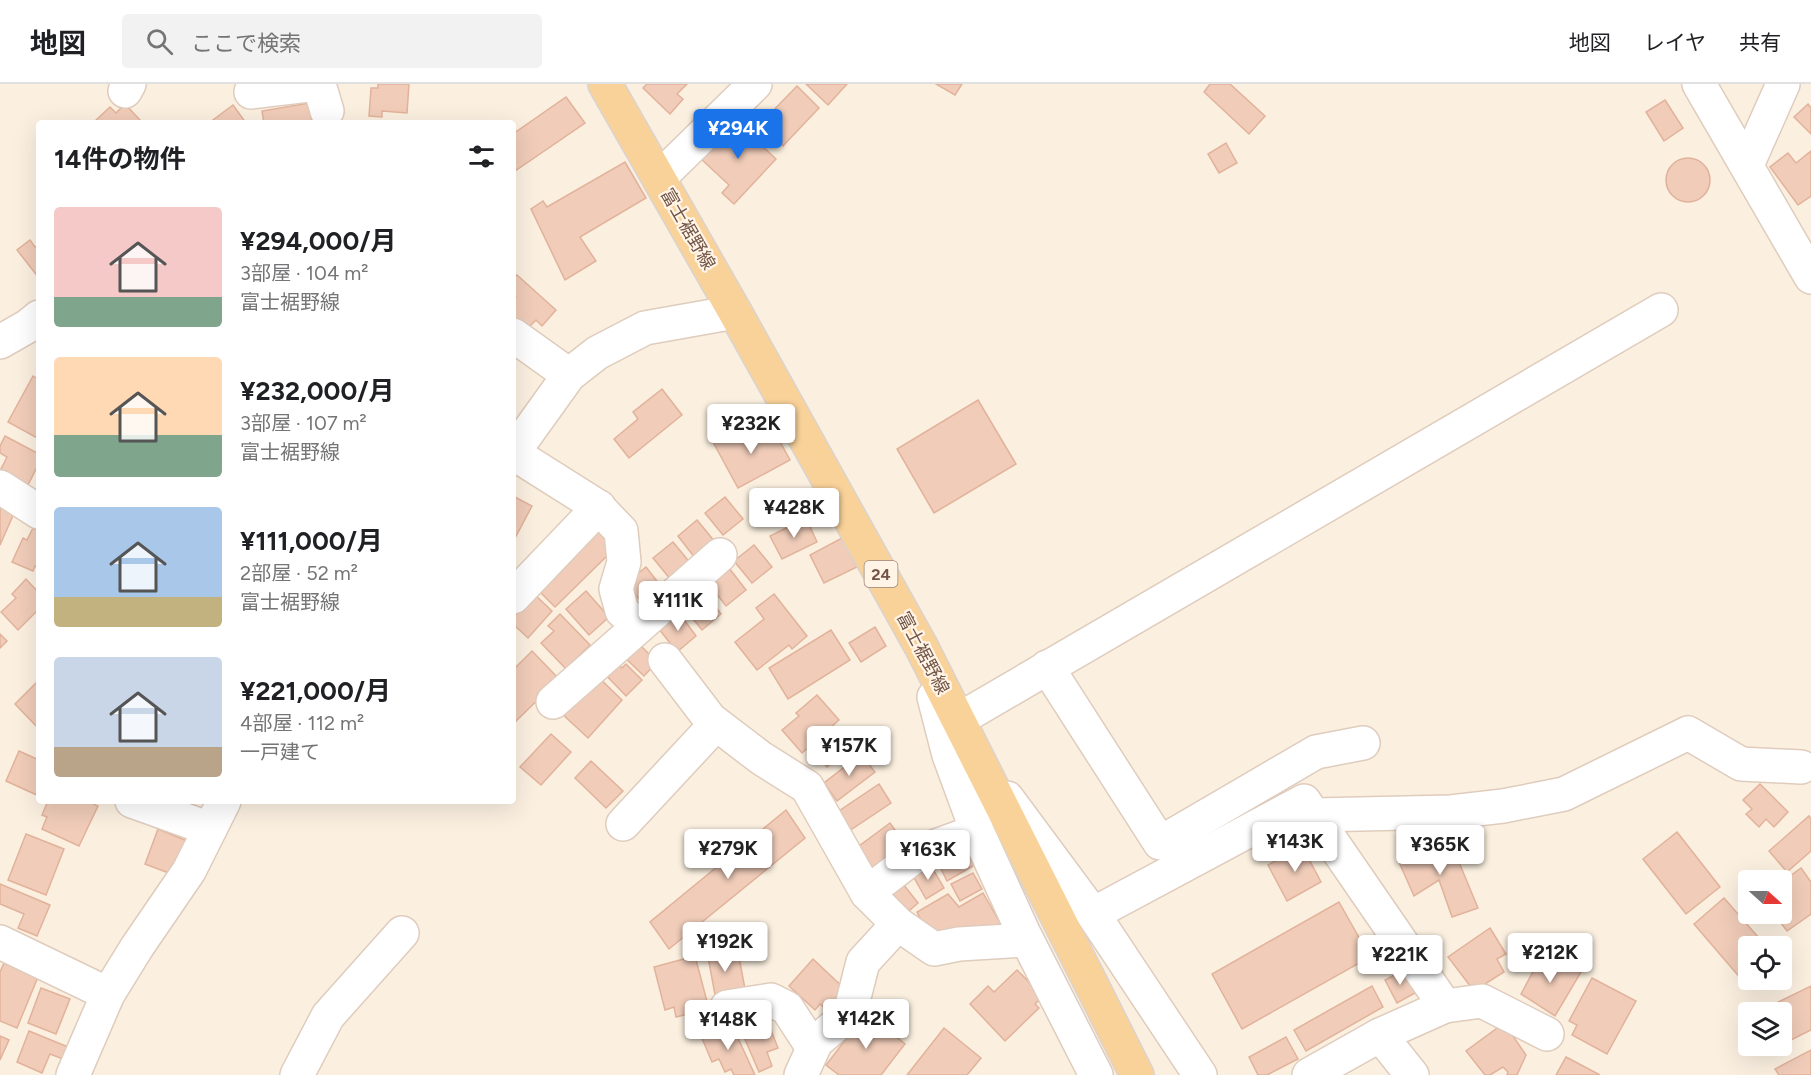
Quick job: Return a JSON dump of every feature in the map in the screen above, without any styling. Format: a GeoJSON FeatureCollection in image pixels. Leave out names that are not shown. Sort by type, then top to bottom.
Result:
{"type":"FeatureCollection","features":[{"type":"Feature","properties":{"kind":"main road","name":"富士裾野線"},"geometry":{"type":"LineString","coordinates":[[605,84],[922,648],[1137,1075]]}},
{"type":"Feature","properties":{"kind":"street"},"geometry":{"type":"LineString","coordinates":[[659,178],[755,84]]}},
{"type":"Feature","properties":{"kind":"street"},"geometry":{"type":"LineString","coordinates":[[1699,84],[1811,277]]}},
{"type":"Feature","properties":{"kind":"street"},"geometry":{"type":"LineString","coordinates":[[1747,165],[1783,84]]}},
{"type":"Feature","properties":{"kind":"street"},"geometry":{"type":"LineString","coordinates":[[251,92],[321,93]]}},
{"type":"Feature","properties":{"kind":"street"},"geometry":{"type":"LineString","coordinates":[[958,720],[1661,310]]}},
{"type":"Feature","properties":{"kind":"street"},"geometry":{"type":"LineString","coordinates":[[516,449],[569,375],[597,352],[645,328],[735,312]]}},
{"type":"Feature","properties":{"kind":"street"},"geometry":{"type":"LineString","coordinates":[[0,342],[36,319]]}},
{"type":"Feature","properties":{"kind":"street"},"geometry":{"type":"LineString","coordinates":[[516,337],[569,375]]}},
{"type":"Feature","properties":{"kind":"street"},"geometry":{"type":"LineString","coordinates":[[516,455],[599,507],[621,531],[624,562],[616,589],[622,611],[639,626]]}},
{"type":"Feature","properties":{"kind":"street"},"geometry":{"type":"LineString","coordinates":[[0,487],[36,510]]}},
{"type":"Feature","properties":{"kind":"street"},"geometry":{"type":"LineString","coordinates":[[516,594],[599,507]]}},
{"type":"Feature","properties":{"kind":"street"},"geometry":{"type":"LineString","coordinates":[[553,702],[720,555]]}},
{"type":"Feature","properties":{"kind":"street"},"geometry":{"type":"LineString","coordinates":[[922,648],[949,755],[977,831],[1027,940],[1096,1075]]}},
{"type":"Feature","properties":{"kind":"street"},"geometry":{"type":"LineString","coordinates":[[665,660],[710,719],[760,758],[807,787],[867,893],[898,924],[934,949],[959,944],[1027,940]]}},
{"type":"Feature","properties":{"kind":"street"},"geometry":{"type":"LineString","coordinates":[[1047,668],[1160,843],[1316,752],[1363,743]]}},
{"type":"Feature","properties":{"kind":"street"},"geometry":{"type":"LineString","coordinates":[[623,824],[716,724]]}},
{"type":"Feature","properties":{"kind":"street"},"geometry":{"type":"LineString","coordinates":[[1314,815],[1451,812],[1503,806],[1564,794],[1688,733],[1741,764],[1808,768]]}},
{"type":"Feature","properties":{"kind":"street"},"geometry":{"type":"LineString","coordinates":[[979,764],[1093,914],[1200,1075]]}},
{"type":"Feature","properties":{"kind":"street"},"geometry":{"type":"LineString","coordinates":[[1093,914],[1304,801],[1445,1006]]}},
{"type":"Feature","properties":{"kind":"street"},"geometry":{"type":"LineString","coordinates":[[73,1075],[108,994],[189,871],[217,815],[150,804]]}},
{"type":"Feature","properties":{"kind":"street"},"geometry":{"type":"LineString","coordinates":[[867,893],[920,852],[977,831]]}},
{"type":"Feature","properties":{"kind":"street"},"geometry":{"type":"LineString","coordinates":[[807,1062],[816,1042],[850,1013],[863,962],[898,924]]}},
{"type":"Feature","properties":{"kind":"street"},"geometry":{"type":"LineString","coordinates":[[297,1075],[328,1016],[402,933]]}},
{"type":"Feature","properties":{"kind":"street"},"geometry":{"type":"LineString","coordinates":[[0,942],[108,994]]}},
{"type":"Feature","properties":{"kind":"street"},"geometry":{"type":"LineString","coordinates":[[727,1007],[771,1000],[787,1008],[807,1062]]}},
{"type":"Feature","properties":{"kind":"street"},"geometry":{"type":"LineString","coordinates":[[1309,1075],[1380,1035],[1445,1006],[1482,1001],[1547,1034]]}},
{"type":"Feature","properties":{"kind":"street"},"geometry":{"type":"LineString","coordinates":[[1380,1035],[1412,1075]]}},
{"type":"Feature","properties":{"kind":"building"},"geometry":{"type":"Polygon","coordinates":[[[378,84],[409,84],[407,113],[382,111],[382,117],[369,116],[371,88],[378,88],[378,84]]]}},
{"type":"Feature","properties":{"kind":"building"},"geometry":{"type":"Polygon","coordinates":[[[647,84],[687,84],[677,94],[683,99],[670,114],[643,88],[647,84]]]}},
{"type":"Feature","properties":{"kind":"building"},"geometry":{"type":"Polygon","coordinates":[[[806,84],[847,84],[828,105],[806,84]]]}},
{"type":"Feature","properties":{"kind":"building"},"geometry":{"type":"Polygon","coordinates":[[[936,84],[962,84],[955,95],[936,84]]]}},
{"type":"Feature","properties":{"kind":"building"},"geometry":{"type":"Polygon","coordinates":[[[1210,84],[1230,84],[1265,116],[1249,134],[1204,92],[1210,84]]]}},
{"type":"Feature","properties":{"kind":"building"},"geometry":{"type":"Polygon","coordinates":[[[797,86],[819,108],[783,146],[761,123],[797,86]]]}},
{"type":"Feature","properties":{"kind":"building"},"geometry":{"type":"Polygon","coordinates":[[[566,97],[585,123],[516,170],[516,132],[566,97]]]}},
{"type":"Feature","properties":{"kind":"building"},"geometry":{"type":"Polygon","coordinates":[[[1665,100],[1683,128],[1664,141],[1646,112],[1665,100]]]}},
{"type":"Feature","properties":{"kind":"building"},"geometry":{"type":"Polygon","coordinates":[[[309,103],[312,120],[264,120],[262,111],[309,103]]]}},
{"type":"Feature","properties":{"kind":"building"},"geometry":{"type":"Polygon","coordinates":[[[125,104],[140,120],[96,120],[110,107],[116,113],[125,104]]]}},
{"type":"Feature","properties":{"kind":"building"},"geometry":{"type":"Polygon","coordinates":[[[1808,104],[1811,108],[1811,134],[1794,117],[1808,104]]]}},
{"type":"Feature","properties":{"kind":"building"},"geometry":{"type":"Polygon","coordinates":[[[233,105],[244,120],[213,120],[233,105]]]}},
{"type":"Feature","properties":{"kind":"building"},"geometry":{"type":"Polygon","coordinates":[[[735,120],[776,159],[734,204],[722,193],[729,185],[700,158],[735,120]]]}},
{"type":"Feature","properties":{"kind":"building"},"geometry":{"type":"Polygon","coordinates":[[[1226,143],[1237,163],[1219,173],[1208,154],[1226,143]]]}},
{"type":"Feature","properties":{"kind":"building"},"geometry":{"type":"Polygon","coordinates":[[[1811,151],[1811,196],[1798,205],[1770,167],[1788,153],[1796,163],[1811,151]]]}},
{"type":"Feature","properties":{"kind":"building"},"geometry":{"type":"Polygon","coordinates":[[[1688,158],[1703,165],[1710,180],[1703,195],[1688,202],[1673,195],[1666,180],[1673,165],[1688,158]]]}},
{"type":"Feature","properties":{"kind":"building"},"geometry":{"type":"Polygon","coordinates":[[[625,162],[646,198],[580,237],[596,261],[565,280],[531,209],[543,201],[547,207],[625,162]]]}},
{"type":"Feature","properties":{"kind":"building"},"geometry":{"type":"Polygon","coordinates":[[[30,240],[36,246],[36,274],[17,250],[30,240]]]}},
{"type":"Feature","properties":{"kind":"building"},"geometry":{"type":"Polygon","coordinates":[[[516,276],[556,310],[542,326],[536,320],[527,329],[516,319],[516,276]]]}},
{"type":"Feature","properties":{"kind":"building"},"geometry":{"type":"Polygon","coordinates":[[[33,376],[36,378],[36,437],[8,422],[33,376]]]}},
{"type":"Feature","properties":{"kind":"building"},"geometry":{"type":"Polygon","coordinates":[[[662,389],[682,415],[629,458],[614,439],[638,419],[633,412],[662,389]]]}},
{"type":"Feature","properties":{"kind":"building"},"geometry":{"type":"Polygon","coordinates":[[[978,400],[1016,464],[934,513],[897,449],[978,400]]]}},
{"type":"Feature","properties":{"kind":"building"},"geometry":{"type":"Polygon","coordinates":[[[772,427],[790,460],[738,488],[713,442],[739,428],[747,441],[772,427]]]}},
{"type":"Feature","properties":{"kind":"building"},"geometry":{"type":"Polygon","coordinates":[[[5,436],[36,452],[36,469],[28,485],[0,471],[7,457],[0,453],[0,446],[5,436]]]}},
{"type":"Feature","properties":{"kind":"building"},"geometry":{"type":"Polygon","coordinates":[[[725,497],[743,519],[723,535],[705,513],[725,497]]]}},
{"type":"Feature","properties":{"kind":"building"},"geometry":{"type":"Polygon","coordinates":[[[516,498],[532,506],[516,536],[516,498]]]}},
{"type":"Feature","properties":{"kind":"building"},"geometry":{"type":"Polygon","coordinates":[[[0,504],[15,511],[0,545],[0,504]]]}},
{"type":"Feature","properties":{"kind":"building"},"geometry":{"type":"Polygon","coordinates":[[[806,518],[817,542],[782,559],[770,536],[806,518]]]}},
{"type":"Feature","properties":{"kind":"building"},"geometry":{"type":"Polygon","coordinates":[[[697,520],[715,542],[695,558],[678,536],[697,520]]]}},
{"type":"Feature","properties":{"kind":"building"},"geometry":{"type":"Polygon","coordinates":[[[33,528],[36,530],[36,566],[33,571],[12,562],[23,538],[27,540],[33,528]]]}},
{"type":"Feature","properties":{"kind":"building"},"geometry":{"type":"Polygon","coordinates":[[[599,528],[607,536],[610,553],[555,607],[537,589],[599,528]]]}},
{"type":"Feature","properties":{"kind":"building"},"geometry":{"type":"Polygon","coordinates":[[[842,538],[857,567],[824,583],[810,555],[842,538]]]}},
{"type":"Feature","properties":{"kind":"building"},"geometry":{"type":"Polygon","coordinates":[[[673,542],[691,564],[671,580],[653,558],[673,542]]]}},
{"type":"Feature","properties":{"kind":"building"},"geometry":{"type":"Polygon","coordinates":[[[754,545],[772,567],[752,583],[734,561],[754,545]]]}},
{"type":"Feature","properties":{"kind":"building"},"geometry":{"type":"Polygon","coordinates":[[[646,567],[663,589],[644,605],[626,583],[646,567]]]}},
{"type":"Feature","properties":{"kind":"building"},"geometry":{"type":"Polygon","coordinates":[[[729,568],[746,590],[726,606],[709,584],[729,568]]]}},
{"type":"Feature","properties":{"kind":"building"},"geometry":{"type":"Polygon","coordinates":[[[26,579],[36,590],[36,612],[18,630],[1,612],[16,598],[12,594],[26,579]]]}},
{"type":"Feature","properties":{"kind":"building"},"geometry":{"type":"Polygon","coordinates":[[[586,591],[609,617],[589,635],[566,609],[586,591]]]}},
{"type":"Feature","properties":{"kind":"building"},"geometry":{"type":"Polygon","coordinates":[[[704,592],[721,614],[702,630],[684,608],[704,592]]]}},
{"type":"Feature","properties":{"kind":"building"},"geometry":{"type":"Polygon","coordinates":[[[534,594],[552,611],[528,638],[516,627],[516,615],[534,594]]]}},
{"type":"Feature","properties":{"kind":"building"},"geometry":{"type":"Polygon","coordinates":[[[774,594],[807,636],[792,649],[789,645],[757,670],[735,642],[764,619],[756,608],[774,594]]]}},
{"type":"Feature","properties":{"kind":"building"},"geometry":{"type":"Polygon","coordinates":[[[679,613],[696,636],[677,652],[659,629],[679,613]]]}},
{"type":"Feature","properties":{"kind":"building"},"geometry":{"type":"Polygon","coordinates":[[[560,614],[590,645],[566,669],[541,643],[554,631],[548,626],[560,614]]]}},
{"type":"Feature","properties":{"kind":"building"},"geometry":{"type":"Polygon","coordinates":[[[875,627],[886,646],[861,662],[849,643],[875,627]]]}},
{"type":"Feature","properties":{"kind":"building"},"geometry":{"type":"Polygon","coordinates":[[[831,630],[850,660],[788,699],[769,668],[831,630]]]}},
{"type":"Feature","properties":{"kind":"building"},"geometry":{"type":"Polygon","coordinates":[[[0,634],[7,641],[0,648],[0,634]]]}},
{"type":"Feature","properties":{"kind":"building"},"geometry":{"type":"Polygon","coordinates":[[[634,639],[657,662],[644,676],[620,653],[634,639]]]}},
{"type":"Feature","properties":{"kind":"building"},"geometry":{"type":"Polygon","coordinates":[[[532,651],[559,679],[516,721],[516,667],[532,651]]]}},
{"type":"Feature","properties":{"kind":"building"},"geometry":{"type":"Polygon","coordinates":[[[614,660],[622,668],[626,664],[642,680],[626,696],[602,671],[614,660]]]}},
{"type":"Feature","properties":{"kind":"building"},"geometry":{"type":"Polygon","coordinates":[[[595,674],[622,700],[588,738],[560,712],[595,674]]]}},
{"type":"Feature","properties":{"kind":"building"},"geometry":{"type":"Polygon","coordinates":[[[36,683],[36,726],[15,704],[36,683]]]}},
{"type":"Feature","properties":{"kind":"building"},"geometry":{"type":"Polygon","coordinates":[[[817,695],[839,720],[802,753],[782,730],[799,716],[796,713],[817,695]]]}},
{"type":"Feature","properties":{"kind":"building"},"geometry":{"type":"Polygon","coordinates":[[[840,731],[852,746],[827,767],[815,752],[840,731]]]}},
{"type":"Feature","properties":{"kind":"building"},"geometry":{"type":"Polygon","coordinates":[[[551,734],[571,752],[541,785],[520,767],[551,734]]]}},
{"type":"Feature","properties":{"kind":"building"},"geometry":{"type":"Polygon","coordinates":[[[19,751],[36,759],[36,795],[6,781],[19,751]]]}},
{"type":"Feature","properties":{"kind":"building"},"geometry":{"type":"Polygon","coordinates":[[[861,754],[875,772],[837,801],[824,783],[861,754]]]}},
{"type":"Feature","properties":{"kind":"building"},"geometry":{"type":"Polygon","coordinates":[[[591,761],[623,791],[606,808],[575,778],[591,761]]]}},
{"type":"Feature","properties":{"kind":"building"},"geometry":{"type":"Polygon","coordinates":[[[879,784],[891,803],[849,831],[836,813],[879,784]]]}},
{"type":"Feature","properties":{"kind":"building"},"geometry":{"type":"Polygon","coordinates":[[[1760,784],[1788,812],[1774,827],[1766,819],[1759,827],[1746,814],[1752,809],[1743,800],[1760,784]]]}},
{"type":"Feature","properties":{"kind":"building"},"geometry":{"type":"Polygon","coordinates":[[[47,804],[94,804],[98,806],[79,846],[42,829],[47,817],[42,815],[47,804]]]}},
{"type":"Feature","properties":{"kind":"building"},"geometry":{"type":"Polygon","coordinates":[[[786,810],[805,838],[669,949],[650,922],[786,810]]]}},
{"type":"Feature","properties":{"kind":"building"},"geometry":{"type":"Polygon","coordinates":[[[1809,816],[1811,819],[1811,851],[1789,870],[1785,870],[1769,851],[1809,816]]]}},
{"type":"Feature","properties":{"kind":"building"},"geometry":{"type":"Polygon","coordinates":[[[890,823],[906,846],[867,874],[851,852],[890,823]]]}},
{"type":"Feature","properties":{"kind":"building"},"geometry":{"type":"Polygon","coordinates":[[[158,829],[187,841],[174,875],[145,864],[158,829]]]}},
{"type":"Feature","properties":{"kind":"building"},"geometry":{"type":"Polygon","coordinates":[[[1677,832],[1720,887],[1686,914],[1643,859],[1677,832]]]}},
{"type":"Feature","properties":{"kind":"building"},"geometry":{"type":"Polygon","coordinates":[[[26,834],[64,849],[46,895],[8,880],[26,834]]]}},
{"type":"Feature","properties":{"kind":"building"},"geometry":{"type":"Polygon","coordinates":[[[1449,838],[1478,908],[1452,917],[1439,880],[1414,896],[1398,860],[1449,838]]]}},
{"type":"Feature","properties":{"kind":"building"},"geometry":{"type":"Polygon","coordinates":[[[963,844],[975,865],[947,881],[936,859],[963,844]]]}},
{"type":"Feature","properties":{"kind":"building"},"geometry":{"type":"Polygon","coordinates":[[[1302,846],[1321,882],[1287,901],[1268,865],[1302,846]]]}},
{"type":"Feature","properties":{"kind":"building"},"geometry":{"type":"Polygon","coordinates":[[[930,864],[944,888],[926,899],[912,874],[930,864]]]}},
{"type":"Feature","properties":{"kind":"building"},"geometry":{"type":"Polygon","coordinates":[[[1801,868],[1811,882],[1811,914],[1787,931],[1782,924],[1792,924],[1792,875],[1801,868]]]}},
{"type":"Feature","properties":{"kind":"building"},"geometry":{"type":"Polygon","coordinates":[[[973,873],[982,889],[960,901],[951,884],[973,873]]]}},
{"type":"Feature","properties":{"kind":"building"},"geometry":{"type":"Polygon","coordinates":[[[0,884],[50,905],[37,936],[18,928],[24,914],[0,904],[0,884]]]}},
{"type":"Feature","properties":{"kind":"building"},"geometry":{"type":"Polygon","coordinates":[[[903,884],[918,903],[902,917],[886,898],[903,884]]]}},
{"type":"Feature","properties":{"kind":"building"},"geometry":{"type":"Polygon","coordinates":[[[983,893],[1006,933],[929,937],[917,912],[948,894],[959,907],[983,893]]]}},
{"type":"Feature","properties":{"kind":"building"},"geometry":{"type":"Polygon","coordinates":[[[1724,898],[1738,914],[1738,924],[1747,924],[1757,936],[1738,936],[1738,975],[1694,924],[1724,898]]]}},
{"type":"Feature","properties":{"kind":"building"},"geometry":{"type":"Polygon","coordinates":[[[1339,902],[1370,957],[1242,1029],[1212,974],[1339,902]]]}},
{"type":"Feature","properties":{"kind":"building"},"geometry":{"type":"Polygon","coordinates":[[[1490,928],[1506,954],[1497,959],[1504,972],[1474,991],[1448,957],[1490,928]]]}},
{"type":"Feature","properties":{"kind":"building"},"geometry":{"type":"Polygon","coordinates":[[[716,944],[716,949],[730,946],[732,958],[739,957],[746,994],[716,1000],[706,946],[716,944]]]}},
{"type":"Feature","properties":{"kind":"building"},"geometry":{"type":"Polygon","coordinates":[[[1542,955],[1581,972],[1555,1016],[1521,994],[1542,955]]]}},
{"type":"Feature","properties":{"kind":"building"},"geometry":{"type":"Polygon","coordinates":[[[695,956],[709,1009],[676,1017],[674,1007],[665,1010],[654,967],[695,956]]]}},
{"type":"Feature","properties":{"kind":"building"},"geometry":{"type":"Polygon","coordinates":[[[813,959],[848,992],[829,1012],[820,1004],[815,1010],[789,986],[813,959]]]}},
{"type":"Feature","properties":{"kind":"building"},"geometry":{"type":"Polygon","coordinates":[[[4,963],[38,977],[17,1028],[0,1021],[0,972],[4,963]]]}},
{"type":"Feature","properties":{"kind":"building"},"geometry":{"type":"Polygon","coordinates":[[[1017,970],[1043,996],[1035,1004],[1039,1008],[1005,1041],[970,1004],[988,986],[994,992],[1017,970]]]}},
{"type":"Feature","properties":{"kind":"building"},"geometry":{"type":"Polygon","coordinates":[[[1404,970],[1415,993],[1397,1003],[1385,980],[1404,970]]]}},
{"type":"Feature","properties":{"kind":"building"},"geometry":{"type":"Polygon","coordinates":[[[1592,978],[1636,1001],[1607,1054],[1572,1035],[1577,1025],[1569,1021],[1592,978]]]}},
{"type":"Feature","properties":{"kind":"building"},"geometry":{"type":"Polygon","coordinates":[[[1372,986],[1383,1007],[1306,1051],[1294,1030],[1372,986]]]}},
{"type":"Feature","properties":{"kind":"building"},"geometry":{"type":"Polygon","coordinates":[[[1811,986],[1811,1030],[1792,1040],[1792,1002],[1778,1002],[1811,986]]]}},
{"type":"Feature","properties":{"kind":"building"},"geometry":{"type":"Polygon","coordinates":[[[41,988],[70,999],[56,1034],[28,1023],[41,988]]]}},
{"type":"Feature","properties":{"kind":"building"},"geometry":{"type":"Polygon","coordinates":[[[866,1013],[905,1044],[881,1075],[839,1075],[826,1065],[866,1013]]]}},
{"type":"Feature","properties":{"kind":"building"},"geometry":{"type":"Polygon","coordinates":[[[767,1020],[778,1048],[767,1052],[772,1066],[759,1072],[741,1030],[767,1020]]]}},
{"type":"Feature","properties":{"kind":"building"},"geometry":{"type":"Polygon","coordinates":[[[731,1023],[755,1075],[734,1075],[731,1069],[725,1072],[719,1059],[712,1062],[701,1036],[731,1023]]]}},
{"type":"Feature","properties":{"kind":"building"},"geometry":{"type":"Polygon","coordinates":[[[1504,1023],[1526,1055],[1517,1075],[1507,1075],[1508,1072],[1503,1067],[1490,1075],[1485,1075],[1466,1051],[1504,1023]]]}},
{"type":"Feature","properties":{"kind":"building"},"geometry":{"type":"Polygon","coordinates":[[[944,1028],[981,1058],[967,1075],[907,1075],[944,1028]]]}},
{"type":"Feature","properties":{"kind":"building"},"geometry":{"type":"Polygon","coordinates":[[[29,1031],[68,1047],[63,1059],[50,1054],[42,1073],[17,1062],[29,1031]]]}},
{"type":"Feature","properties":{"kind":"building"},"geometry":{"type":"Polygon","coordinates":[[[0,1036],[9,1040],[0,1060],[0,1036]]]}},
{"type":"Feature","properties":{"kind":"building"},"geometry":{"type":"Polygon","coordinates":[[[1286,1037],[1298,1059],[1267,1075],[1258,1075],[1249,1057],[1286,1037]]]}},
{"type":"Feature","properties":{"kind":"building"},"geometry":{"type":"Polygon","coordinates":[[[1811,1050],[1811,1075],[1779,1075],[1775,1069],[1811,1050]]]}},
{"type":"Feature","properties":{"kind":"building"},"geometry":{"type":"Polygon","coordinates":[[[1566,1057],[1600,1075],[1556,1075],[1566,1057]]]}}]}
